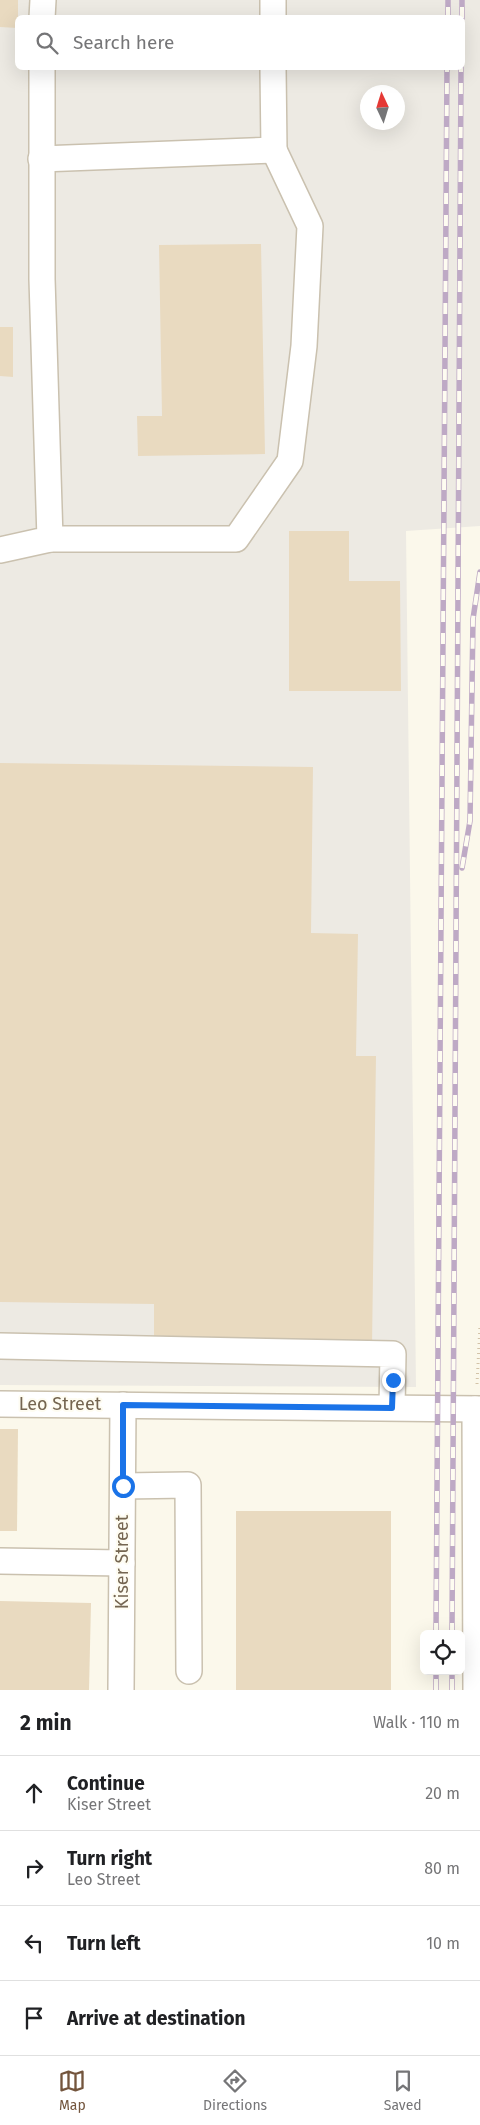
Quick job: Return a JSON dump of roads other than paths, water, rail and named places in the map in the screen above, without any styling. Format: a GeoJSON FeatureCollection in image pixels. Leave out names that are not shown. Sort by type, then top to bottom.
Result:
{"type":"FeatureCollection","features":[{"type":"Feature","properties":{"kind":"street"},"geometry":{"type":"LineString","coordinates":[[42,0],[42,15]]}},
{"type":"Feature","properties":{"kind":"street"},"geometry":{"type":"LineString","coordinates":[[273,0],[273,15]]}},
{"type":"Feature","properties":{"kind":"street"},"geometry":{"type":"LineString","coordinates":[[42,70],[42,280],[50,540]]}},
{"type":"Feature","properties":{"kind":"street"},"geometry":{"type":"LineString","coordinates":[[0,550],[50,540],[236,539],[290,461],[304,346],[310,226],[274,150],[273,70]]}},
{"type":"Feature","properties":{"kind":"street"},"geometry":{"type":"LineString","coordinates":[[41,159],[274,150]]}},
{"type":"Feature","properties":{"kind":"street"},"geometry":{"type":"LineString","coordinates":[[0,1346],[393,1354],[392,1408]]}},
{"type":"Feature","properties":{"kind":"street","name":"Leo Street"},"geometry":{"type":"LineString","coordinates":[[0,1404],[478,1409]]}},
{"type":"Feature","properties":{"kind":"street","name":"Kiser Street"},"geometry":{"type":"LineString","coordinates":[[121,1690],[123,1405]]}},
{"type":"Feature","properties":{"kind":"street"},"geometry":{"type":"LineString","coordinates":[[476,1690],[478,1409]]}},
{"type":"Feature","properties":{"kind":"street"},"geometry":{"type":"LineString","coordinates":[[123,1486],[188,1485],[190,1671]]}},
{"type":"Feature","properties":{"kind":"street"},"geometry":{"type":"LineString","coordinates":[[0,1560],[122,1563]]}},
{"type":"Feature","properties":{"kind":"railway"},"geometry":{"type":"LineString","coordinates":[[448,0],[448,15]]}},
{"type":"Feature","properties":{"kind":"railway"},"geometry":{"type":"LineString","coordinates":[[462,0],[462,15]]}},
{"type":"Feature","properties":{"kind":"railway"},"geometry":{"type":"LineString","coordinates":[[436,1630],[447,70]]}},
{"type":"Feature","properties":{"kind":"railway"},"geometry":{"type":"LineString","coordinates":[[452,1630],[461,70]]}},
{"type":"Feature","properties":{"kind":"railway"},"geometry":{"type":"LineString","coordinates":[[462,868],[470,821],[473,619],[480,572]]}},
{"type":"Feature","properties":{"kind":"railway"},"geometry":{"type":"LineString","coordinates":[[436,1675],[436,1690]]}},
{"type":"Feature","properties":{"kind":"railway"},"geometry":{"type":"LineString","coordinates":[[452,1675],[452,1690]]}}]}
